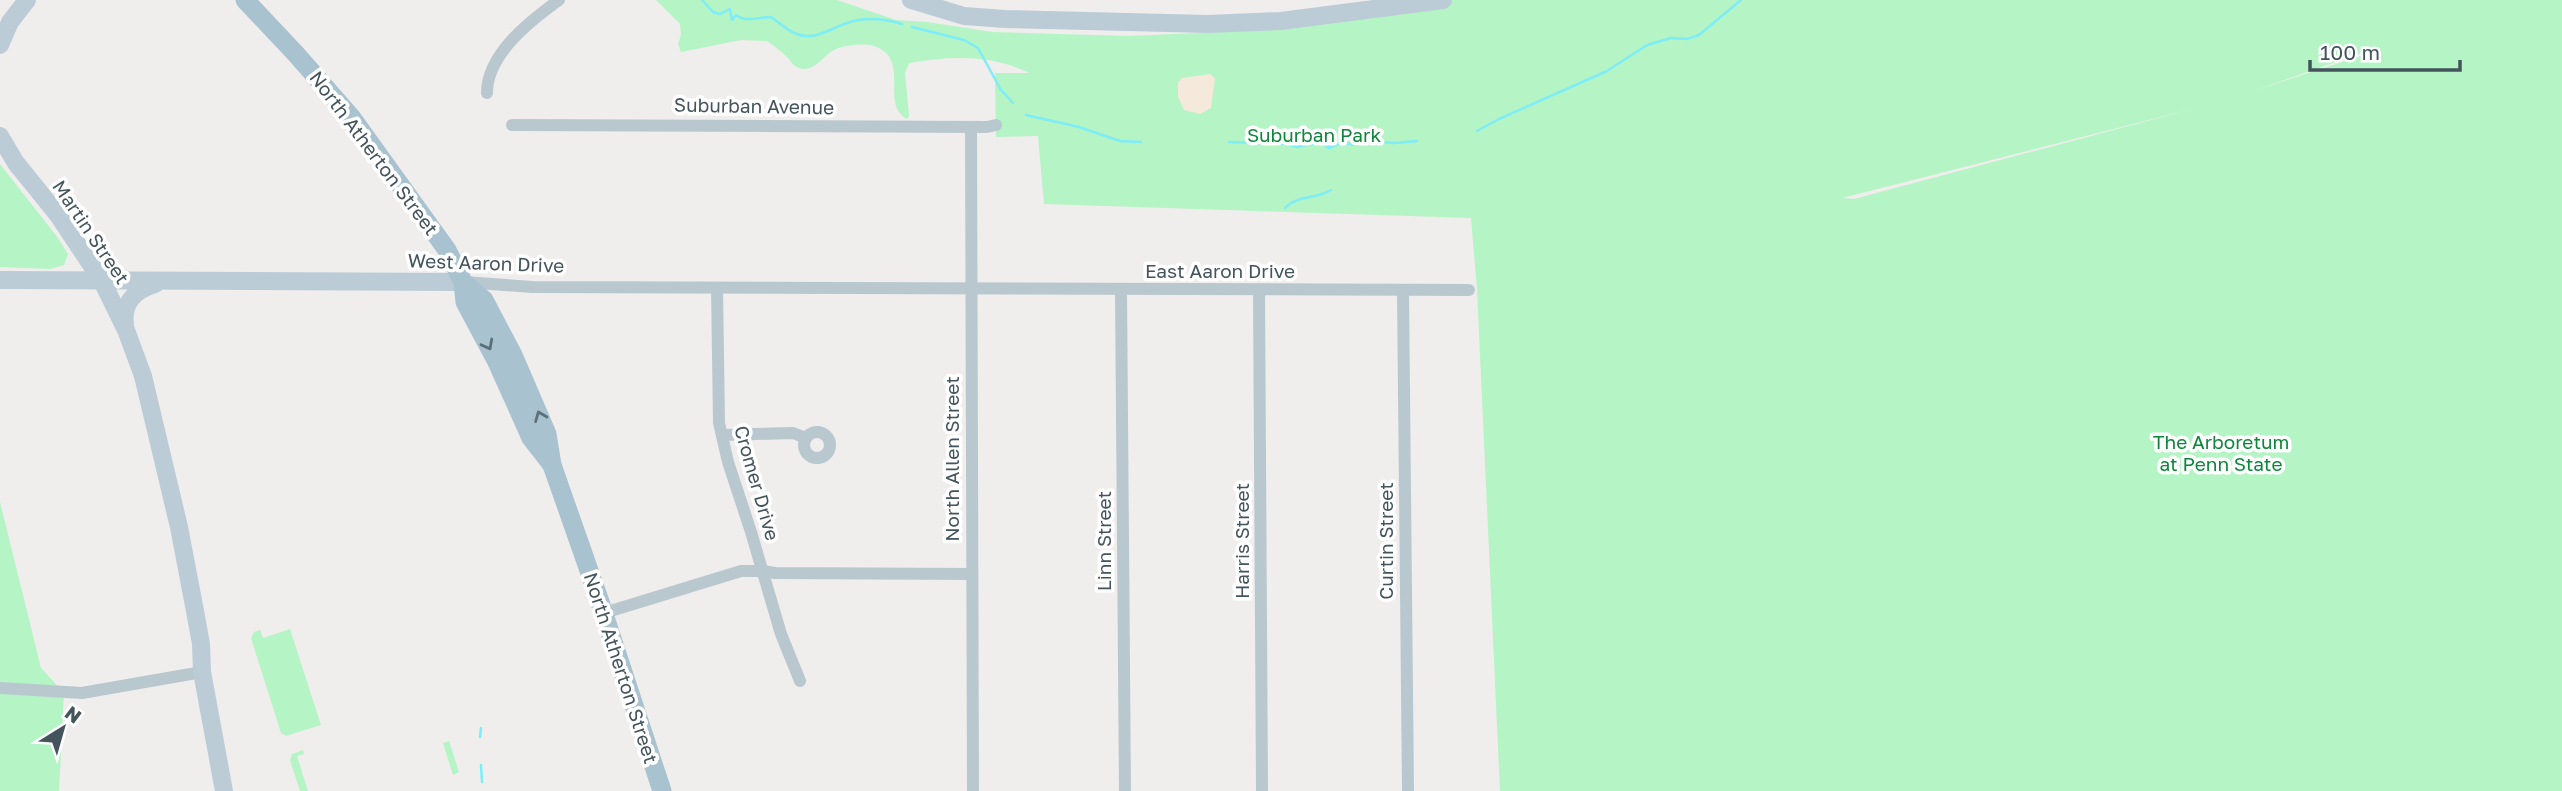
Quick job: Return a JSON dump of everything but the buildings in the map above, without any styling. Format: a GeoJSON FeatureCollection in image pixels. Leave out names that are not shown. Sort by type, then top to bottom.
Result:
{"type":"FeatureCollection","features":[{"type":"Feature","properties":{"kind":"main road","name":"North Atherton Street"},"geometry":{"type":"LineString","coordinates":[[245,0],[352,118],[447,250],[463,282],[484,300],[513,355],[547,433],[552,465],[662,791]]}},
{"type":"Feature","properties":{"kind":"street"},"geometry":{"type":"LineString","coordinates":[[0,45],[10,22],[26,0]]}},
{"type":"Feature","properties":{"kind":"street"},"geometry":{"type":"LineString","coordinates":[[487,93],[490,73],[505,48],[559,0]]}},
{"type":"Feature","properties":{"kind":"street"},"geometry":{"type":"LineString","coordinates":[[911,0],[964,16],[1208,24],[1281,21],[1443,0]]}},
{"type":"Feature","properties":{"kind":"street","name":"Suburban Avenue"},"geometry":{"type":"LineString","coordinates":[[512,125],[996,125]]}},
{"type":"Feature","properties":{"kind":"street","name":"North Allen Street"},"geometry":{"type":"LineString","coordinates":[[971,127],[973,791]]}},
{"type":"Feature","properties":{"kind":"street","name":"Martin Street"},"geometry":{"type":"LineString","coordinates":[[0,136],[16,163],[74,237],[102,281],[126,330],[148,391],[167,481],[169,527],[191,643],[202,672],[224,791]]}},
{"type":"Feature","properties":{"kind":"street"},"geometry":{"type":"LineString","coordinates":[[52,280],[61,277],[73,266],[78,254],[74,237]]}},
{"type":"Feature","properties":{"kind":"street","name":"West Aaron Drive"},"geometry":{"type":"LineString","coordinates":[[0,280],[463,282],[531,287],[971,289]]}},
{"type":"Feature","properties":{"kind":"street"},"geometry":{"type":"LineString","coordinates":[[126,330],[124,312],[128,300],[146,286],[164,281]]}},
{"type":"Feature","properties":{"kind":"street","name":"Cromer Drive"},"geometry":{"type":"LineString","coordinates":[[717,288],[722,435],[728,463],[781,634],[800,681]]}},
{"type":"Feature","properties":{"kind":"street","name":"East Aaron Drive"},"geometry":{"type":"LineString","coordinates":[[971,289],[1403,292],[1469,290]]}},
{"type":"Feature","properties":{"kind":"street","name":"Linn Street"},"geometry":{"type":"LineString","coordinates":[[1121,290],[1125,791]]}},
{"type":"Feature","properties":{"kind":"street","name":"Harris Street"},"geometry":{"type":"LineString","coordinates":[[1259,291],[1262,791]]}},
{"type":"Feature","properties":{"kind":"street","name":"Curtin Street"},"geometry":{"type":"LineString","coordinates":[[1403,292],[1408,791]]}},
{"type":"Feature","properties":{"kind":"street"},"geometry":{"type":"LineString","coordinates":[[722,435],[793,433],[806,438]]}},
{"type":"Feature","properties":{"kind":"street"},"geometry":{"type":"LineString","coordinates":[[604,613],[741,571],[972,574]]}},
{"type":"Feature","properties":{"kind":"street"},"geometry":{"type":"LineString","coordinates":[[0,688],[82,693],[202,672]]}},
{"type":"Feature","properties":{"kind":"green space","name":"The Arboretum at Penn State"},"geometry":{"type":"Polygon","coordinates":[[[656,0],[837,0],[896,20],[993,32],[1129,36],[1264,30],[1431,0],[2562,0],[2562,791],[1500,791],[1477,289],[1471,218],[1044,204],[1038,136],[996,137],[995,73],[1029,73],[1000,62],[970,58],[909,63],[905,73],[909,116],[907,119],[895,104],[891,61],[885,52],[874,46],[840,48],[812,67],[801,69],[767,41],[741,40],[681,52],[678,44],[680,24],[656,0]],[[2379,47],[2253,91],[2379,50],[2379,47]],[[2196,108],[1842,198],[1854,199],[2196,108]]]}},
{"type":"Feature","properties":{"kind":"green space"},"geometry":{"type":"Polygon","coordinates":[[[0,164],[58,238],[68,254],[64,265],[50,269],[0,267],[0,164]]]}},
{"type":"Feature","properties":{"kind":"green space"},"geometry":{"type":"Polygon","coordinates":[[[0,502],[41,668],[64,693],[59,791],[0,791],[0,502]]]}},
{"type":"Feature","properties":{"kind":"green space"},"geometry":{"type":"Polygon","coordinates":[[[290,629],[321,725],[286,736],[281,733],[251,638],[254,632],[260,630],[263,638],[290,629]]]}},
{"type":"Feature","properties":{"kind":"green space"},"geometry":{"type":"Polygon","coordinates":[[[449,741],[459,772],[453,775],[443,743],[449,741]]]}},
{"type":"Feature","properties":{"kind":"green space"},"geometry":{"type":"Polygon","coordinates":[[[303,750],[304,754],[297,756],[308,791],[300,791],[290,760],[292,754],[303,750]]]}},
{"type":"Feature","properties":{"kind":"sand"},"geometry":{"type":"Polygon","coordinates":[[[1210,74],[1215,78],[1211,108],[1200,114],[1184,110],[1178,97],[1178,82],[1182,78],[1210,74]]]}},
{"type":"Feature","properties":{"kind":"waterway"},"geometry":{"type":"LineString","coordinates":[[702,0],[713,12],[720,14],[730,9],[732,20],[736,15],[748,19],[771,17],[791,31],[808,36],[867,19],[902,24]]}},
{"type":"Feature","properties":{"kind":"waterway"},"geometry":{"type":"LineString","coordinates":[[1477,131],[1607,71],[1647,45],[1671,38],[1687,39],[1699,35],[1741,0]]}},
{"type":"Feature","properties":{"kind":"waterway"},"geometry":{"type":"LineString","coordinates":[[912,27],[964,40],[978,48],[1001,90],[1013,103]]}},
{"type":"Feature","properties":{"kind":"waterway"},"geometry":{"type":"LineString","coordinates":[[1026,115],[1079,127],[1120,141],[1141,142]]}},
{"type":"Feature","properties":{"kind":"waterway"},"geometry":{"type":"LineString","coordinates":[[1229,142],[1287,144],[1297,147],[1321,142],[1329,148],[1341,143],[1357,145],[1363,141],[1417,141]]}},
{"type":"Feature","properties":{"kind":"waterway"},"geometry":{"type":"LineString","coordinates":[[1285,208],[1295,201],[1331,190]]}},
{"type":"Feature","properties":{"kind":"waterway"},"geometry":{"type":"LineString","coordinates":[[480,737],[481,728]]}},
{"type":"Feature","properties":{"kind":"waterway"},"geometry":{"type":"LineString","coordinates":[[481,765],[482,782]]}},
{"type":"Feature","properties":{"kind":"park label","name":"Suburban Park"},"geometry":{"type":"Point","coordinates":[1314,135]}}]}
